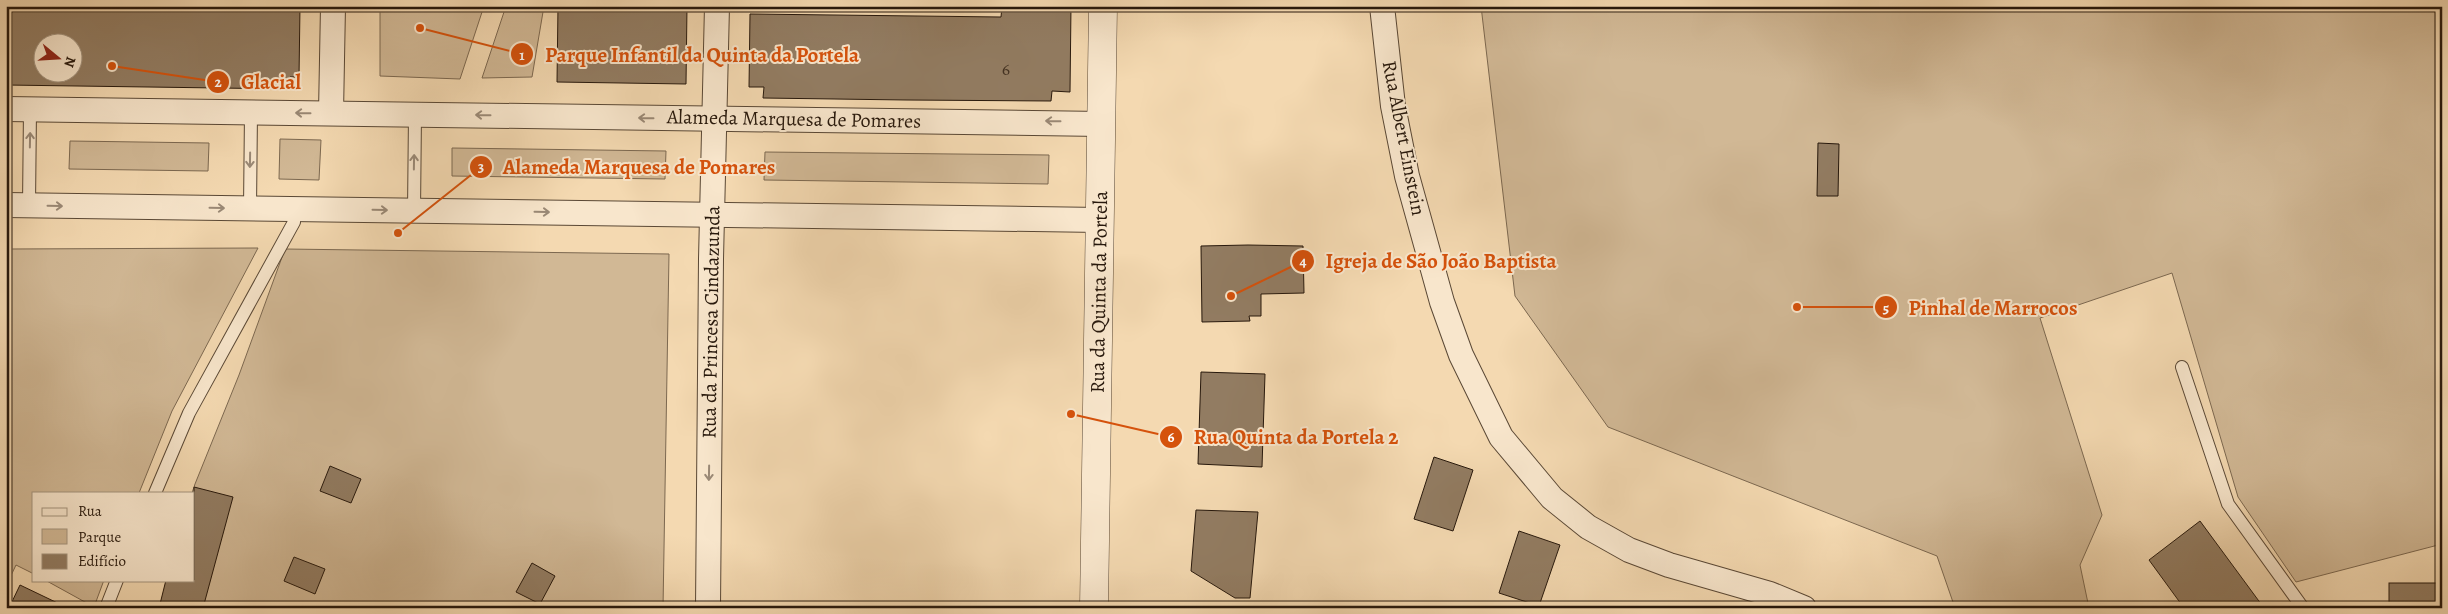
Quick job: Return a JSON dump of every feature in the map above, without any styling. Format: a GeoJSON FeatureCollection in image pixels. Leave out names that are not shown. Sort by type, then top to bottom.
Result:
{"type":"FeatureCollection","features":[{"type":"Feature","properties":{"kind":"street"},"geometry":{"type":"LineString","coordinates":[[331,113],[333,6]]}},
{"type":"Feature","properties":{"kind":"street","name":"Rua da Princesa Cindazunda"},"geometry":{"type":"LineString","coordinates":[[708,608],[717,6]]}},
{"type":"Feature","properties":{"kind":"street","name":"Rua da Quinta da Portela"},"geometry":{"type":"LineString","coordinates":[[1094,608],[1104,6]]}},
{"type":"Feature","properties":{"kind":"street","name":"Rua Albert Einstein"},"geometry":{"type":"LineString","coordinates":[[1382,6],[1393,106],[1407,176],[1442,302],[1461,355],[1501,437],[1552,498],[1588,526],[1630,550],[1668,565],[1770,594],[1804,608]]}},
{"type":"Feature","properties":{"kind":"street","name":"Alameda Marquesa de Pomares"},"geometry":{"type":"LineString","coordinates":[[6,109],[1102,124]]}},
{"type":"Feature","properties":{"kind":"street"},"geometry":{"type":"LineString","coordinates":[[18,205],[1100,220]]}},
{"type":"Feature","properties":{"kind":"lane"},"geometry":{"type":"LineString","coordinates":[[18,205],[30,109]]}},
{"type":"Feature","properties":{"kind":"lane"},"geometry":{"type":"LineString","coordinates":[[250,208],[251,112]]}},
{"type":"Feature","properties":{"kind":"lane"},"geometry":{"type":"LineString","coordinates":[[414,210],[415,114]]}},
{"type":"Feature","properties":{"kind":"lane"},"geometry":{"type":"LineString","coordinates":[[155,492],[189,412],[294,222],[294,209]]}},
{"type":"Feature","properties":{"kind":"lane"},"geometry":{"type":"LineString","coordinates":[[2182,367],[2228,504],[2303,608]]}},
{"type":"Feature","properties":{"kind":"lane"},"geometry":{"type":"LineString","coordinates":[[106,608],[116,582]]}},
{"type":"Feature","properties":{"kind":"green space"},"geometry":{"type":"Polygon","coordinates":[[[380,6],[484,6],[460,79],[380,76],[380,6]]]}},
{"type":"Feature","properties":{"kind":"green space"},"geometry":{"type":"Polygon","coordinates":[[[506,6],[544,6],[532,77],[482,78],[506,6]]]}},
{"type":"Feature","properties":{"kind":"green space"},"geometry":{"type":"Polygon","coordinates":[[[1481,6],[2442,6],[2442,544],[2296,582],[2238,497],[2172,273],[2040,318],[2102,515],[2080,565],[2089,608],[1955,608],[1937,556],[1608,427],[1515,296],[1481,6]]]}},
{"type":"Feature","properties":{"kind":"green space"},"geometry":{"type":"Polygon","coordinates":[[[280,139],[321,140],[319,180],[279,179],[280,139]]]}},
{"type":"Feature","properties":{"kind":"green space"},"geometry":{"type":"Polygon","coordinates":[[[70,141],[209,143],[208,171],[69,169],[70,141]]]}},
{"type":"Feature","properties":{"kind":"green space"},"geometry":{"type":"Polygon","coordinates":[[[452,148],[666,151],[665,179],[452,176],[452,148]]]}},
{"type":"Feature","properties":{"kind":"green space"},"geometry":{"type":"Polygon","coordinates":[[[765,152],[1049,155],[1048,184],[764,180],[765,152]]]}},
{"type":"Feature","properties":{"kind":"green space"},"geometry":{"type":"Polygon","coordinates":[[[258,248],[172,411],[139,492],[32,492],[32,573],[16,565],[6,586],[6,249],[258,248]]]}},
{"type":"Feature","properties":{"kind":"green space"},"geometry":{"type":"Polygon","coordinates":[[[285,249],[669,254],[663,608],[161,608],[192,582],[195,582],[195,492],[192,492],[239,375],[285,249]]]}},
{"type":"Feature","properties":{"kind":"green space"},"geometry":{"type":"Polygon","coordinates":[[[49,582],[103,582],[94,607],[49,582]]]}},
{"type":"Feature","properties":{"kind":"building"},"geometry":{"type":"Polygon","coordinates":[[[6,6],[300,6],[299,77],[290,77],[290,89],[6,85],[6,6]]]}},
{"type":"Feature","properties":{"kind":"building"},"geometry":{"type":"Polygon","coordinates":[[[558,6],[687,6],[686,84],[557,82],[558,6]]]}},
{"type":"Feature","properties":{"kind":"building"},"geometry":{"type":"Polygon","coordinates":[[[1002,6],[1071,6],[1070,92],[1052,91],[1051,101],[763,98],[764,87],[749,87],[750,14],[1001,17],[1002,6]]]}},
{"type":"Feature","properties":{"kind":"building"},"geometry":{"type":"Polygon","coordinates":[[[1818,143],[1839,144],[1838,196],[1817,196],[1818,143]]]}},
{"type":"Feature","properties":{"kind":"building"},"geometry":{"type":"Polygon","coordinates":[[[1201,246],[1303,246],[1304,293],[1261,294],[1261,316],[1249,316],[1250,321],[1202,322],[1201,246]]]}},
{"type":"Feature","properties":{"kind":"building"},"geometry":{"type":"Polygon","coordinates":[[[1201,372],[1265,374],[1262,467],[1198,464],[1201,372]]]}},
{"type":"Feature","properties":{"kind":"building"},"geometry":{"type":"Polygon","coordinates":[[[1434,457],[1473,470],[1453,531],[1414,519],[1434,457]]]}},
{"type":"Feature","properties":{"kind":"building"},"geometry":{"type":"Polygon","coordinates":[[[330,466],[361,479],[351,503],[320,491],[330,466]]]}},
{"type":"Feature","properties":{"kind":"building"},"geometry":{"type":"Polygon","coordinates":[[[194,487],[233,497],[203,608],[159,608],[166,582],[195,582],[194,487]]]}},
{"type":"Feature","properties":{"kind":"building"},"geometry":{"type":"Polygon","coordinates":[[[1196,510],[1258,512],[1250,598],[1235,598],[1191,571],[1196,510]]]}},
{"type":"Feature","properties":{"kind":"building"},"geometry":{"type":"Polygon","coordinates":[[[2200,521],[2264,608],[2184,608],[2149,560],[2200,521]]]}},
{"type":"Feature","properties":{"kind":"building"},"geometry":{"type":"Polygon","coordinates":[[[1519,531],[1560,545],[1539,606],[1499,593],[1519,531]]]}},
{"type":"Feature","properties":{"kind":"building"},"geometry":{"type":"Polygon","coordinates":[[[294,557],[325,569],[315,594],[284,581],[294,557]]]}},
{"type":"Feature","properties":{"kind":"building"},"geometry":{"type":"Polygon","coordinates":[[[532,563],[555,576],[540,604],[516,592],[532,563]]]}},
{"type":"Feature","properties":{"kind":"building"},"geometry":{"type":"Polygon","coordinates":[[[2389,583],[2442,583],[2442,608],[2389,608],[2389,583]]]}},
{"type":"Feature","properties":{"kind":"building"},"geometry":{"type":"Polygon","coordinates":[[[20,585],[68,608],[9,608],[20,585]]]}},
{"type":"Feature","properties":{"kind":"place","name":"Parque Infantil da Quinta da Portela"},"geometry":{"type":"Point","coordinates":[420,28]}},
{"type":"Feature","properties":{"kind":"place","name":"Glacial"},"geometry":{"type":"Point","coordinates":[112,66]}},
{"type":"Feature","properties":{"kind":"place","name":"Alameda Marquesa de Pomares"},"geometry":{"type":"Point","coordinates":[398,233]}},
{"type":"Feature","properties":{"kind":"place","name":"Igreja de São João Baptista"},"geometry":{"type":"Point","coordinates":[1231,296]}},
{"type":"Feature","properties":{"kind":"place","name":"Pinhal de Marrocos"},"geometry":{"type":"Point","coordinates":[1797,307]}},
{"type":"Feature","properties":{"kind":"place","name":"Rua Quinta da Portela 2"},"geometry":{"type":"Point","coordinates":[1071,414]}}]}
